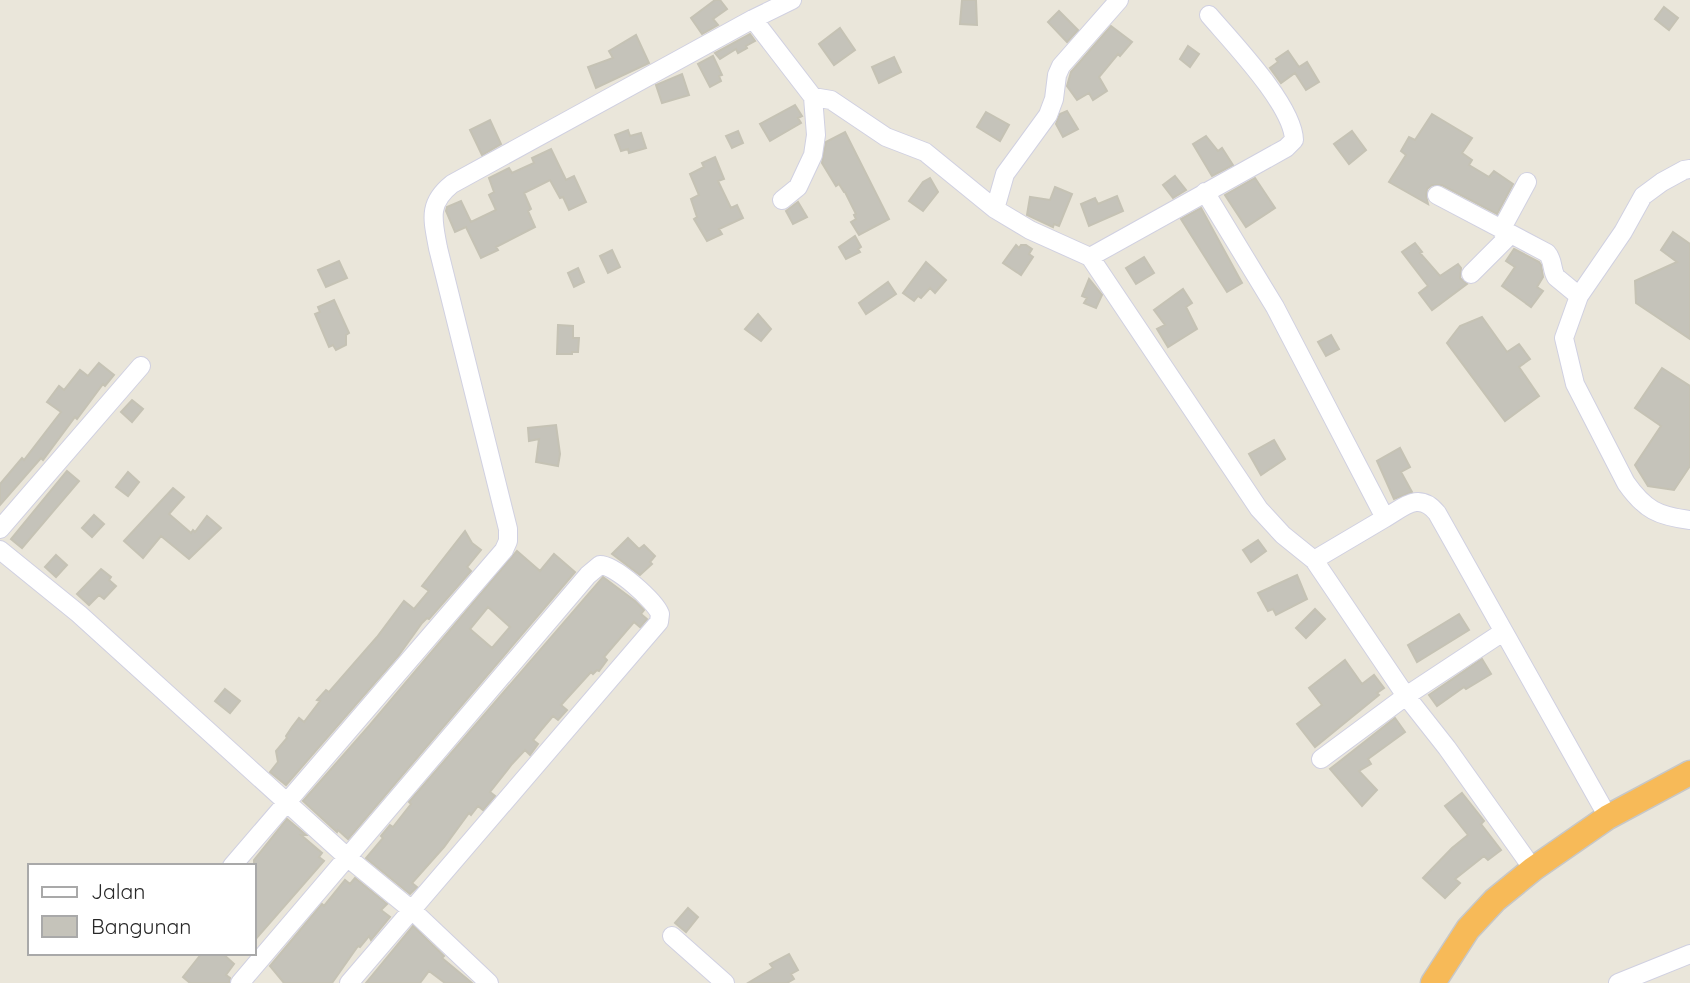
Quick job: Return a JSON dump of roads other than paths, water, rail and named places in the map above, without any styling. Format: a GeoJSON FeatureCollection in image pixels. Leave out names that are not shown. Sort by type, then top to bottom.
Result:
{"type":"FeatureCollection","features":[{"type":"Feature","properties":{"kind":"highway"},"geometry":{"type":"LineString","coordinates":[[1433,983],[1468,929],[1495,900],[1533,869],[1608,817],[1690,773]]}},
{"type":"Feature","properties":{"kind":"street"},"geometry":{"type":"LineString","coordinates":[[234,864],[504,550],[508,541],[508,529],[438,248],[433,219],[435,203],[440,194],[452,184],[792,0]]}},
{"type":"Feature","properties":{"kind":"street"},"geometry":{"type":"LineString","coordinates":[[995,209],[1005,174],[1048,115],[1060,66],[1098,27],[1119,0]]}},
{"type":"Feature","properties":{"kind":"street"},"geometry":{"type":"LineString","coordinates":[[1090,257],[1286,148],[1294,140],[1289,123],[1274,94],[1209,15]]}},
{"type":"Feature","properties":{"kind":"street"},"geometry":{"type":"LineString","coordinates":[[753,19],[813,97],[816,135],[813,155],[798,187],[782,200]]}},
{"type":"Feature","properties":{"kind":"street"},"geometry":{"type":"LineString","coordinates":[[813,97],[831,100],[886,136],[925,152],[995,209],[1030,230],[1090,257],[1259,509],[1283,535],[1314,560],[1406,696],[1447,748],[1533,869]]}},
{"type":"Feature","properties":{"kind":"street"},"geometry":{"type":"LineString","coordinates":[[1690,169],[1662,182],[1643,195],[1623,232],[1579,296],[1564,338],[1575,384],[1636,498],[1664,517],[1690,520]]}},
{"type":"Feature","properties":{"kind":"street"},"geometry":{"type":"LineString","coordinates":[[1471,274],[1506,233],[1527,181]]}},
{"type":"Feature","properties":{"kind":"street"},"geometry":{"type":"LineString","coordinates":[[1205,192],[1275,307],[1385,518]]}},
{"type":"Feature","properties":{"kind":"street"},"geometry":{"type":"LineString","coordinates":[[1437,195],[1547,253],[1553,261],[1553,273],[1579,296]]}},
{"type":"Feature","properties":{"kind":"street"},"geometry":{"type":"LineString","coordinates":[[0,529],[141,366]]}},
{"type":"Feature","properties":{"kind":"street"},"geometry":{"type":"LineString","coordinates":[[1314,560],[1407,505],[1420,501],[1429,503],[1608,817]]}},
{"type":"Feature","properties":{"kind":"street"},"geometry":{"type":"LineString","coordinates":[[0,550],[79,614],[347,857],[413,911],[489,983]]}},
{"type":"Feature","properties":{"kind":"street"},"geometry":{"type":"LineString","coordinates":[[240,983],[588,575],[600,565],[610,566],[655,604],[660,614],[659,622],[349,983]]}},
{"type":"Feature","properties":{"kind":"street"},"geometry":{"type":"LineString","coordinates":[[1321,759],[1406,696],[1503,632]]}},
{"type":"Feature","properties":{"kind":"street"},"geometry":{"type":"LineString","coordinates":[[672,936],[725,983]]}},
{"type":"Feature","properties":{"kind":"street"},"geometry":{"type":"LineString","coordinates":[[1618,983],[1690,954]]}}]}
